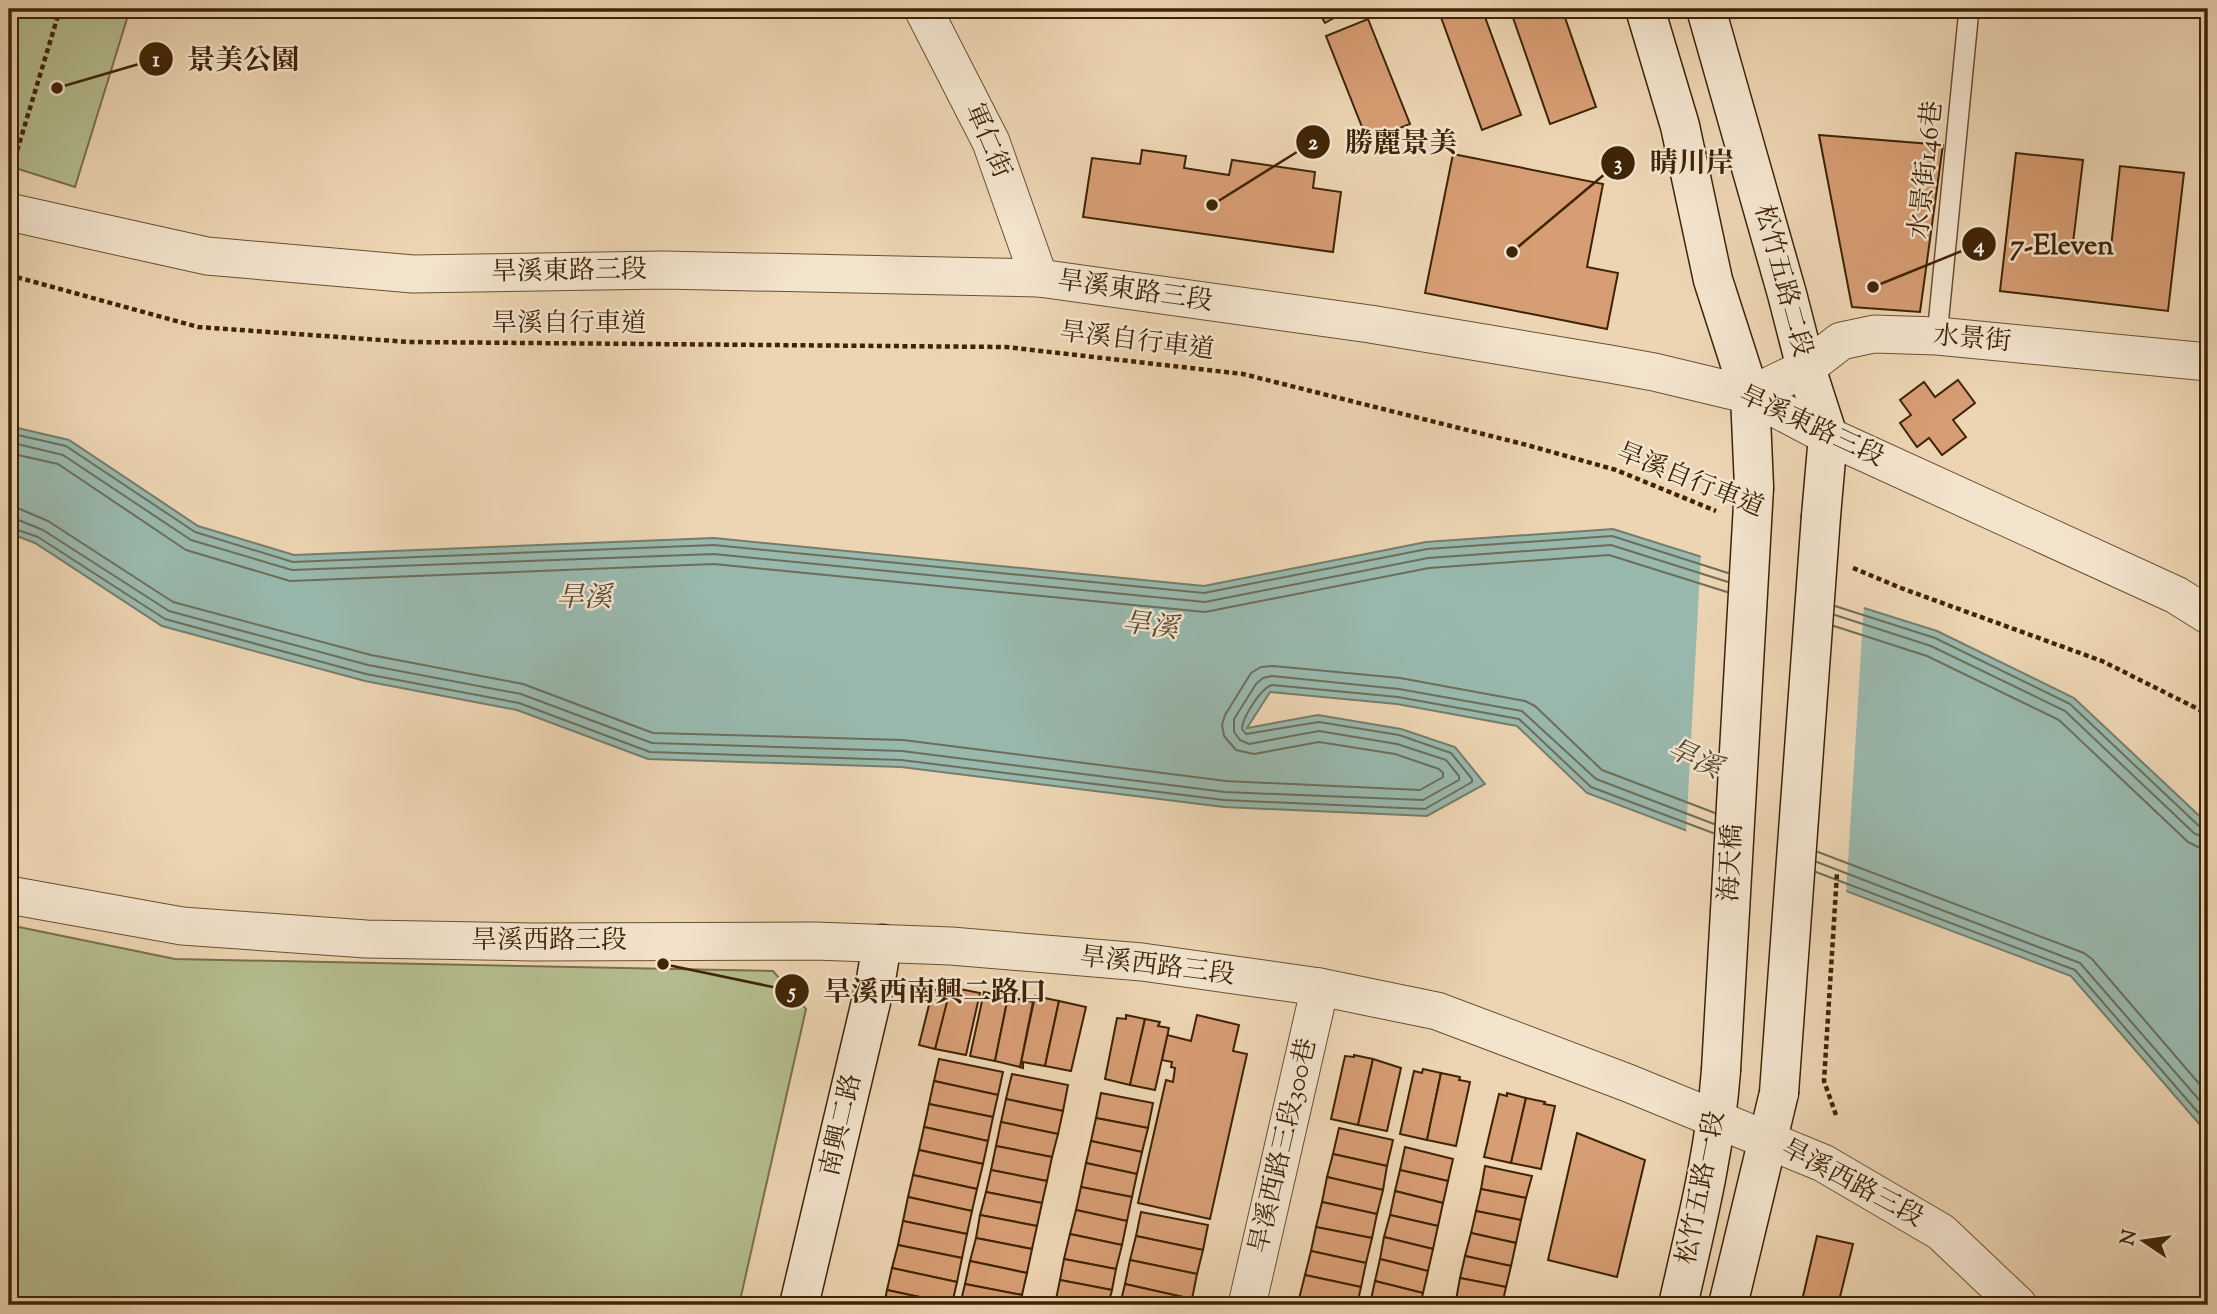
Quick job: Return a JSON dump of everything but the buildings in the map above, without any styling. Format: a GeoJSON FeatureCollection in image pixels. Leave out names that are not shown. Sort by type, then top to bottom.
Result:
{"type":"FeatureCollection","features":[{"type":"Feature","properties":{"kind":"street","name":"軍仁街"},"geometry":{"type":"LineString","coordinates":[[923,9],[991,142],[1040,278]]}},
{"type":"Feature","properties":{"kind":"street"},"geometry":{"type":"LineString","coordinates":[[1645,9],[1680,126],[1713,280],[1750,395]]}},
{"type":"Feature","properties":{"kind":"street","name":"松竹五路二段"},"geometry":{"type":"LineString","coordinates":[[1706,9],[1806,368],[1828,436],[1779,1093]]}},
{"type":"Feature","properties":{"kind":"street","name":"旱溪東路三段"},"geometry":{"type":"LineString","coordinates":[[9,212],[207,256],[413,274],[663,270],[1040,278],[1383,327],[1654,372],[1750,395],[1828,436],[2164,590],[2208,615]]}},
{"type":"Feature","properties":{"kind":"street","name":"水景街"},"geometry":{"type":"LineString","coordinates":[[1750,395],[1806,368],[1841,341],[1874,334],[1937,336],[2208,362]]}},
{"type":"Feature","properties":{"kind":"street","name":"海天橋"},"geometry":{"type":"LineString","coordinates":[[1721,1070],[1754,487],[1750,395]]}},
{"type":"Feature","properties":{"kind":"street","name":"旱溪西路三段"},"geometry":{"type":"LineString","coordinates":[[9,895],[182,926],[366,939],[532,942],[815,941],[951,946],[1142,962],[1321,987],[1437,1011],[1549,1052],[1823,1163],[1941,1232],[2018,1305]]}},
{"type":"Feature","properties":{"kind":"street","name":"南興二路"},"geometry":{"type":"LineString","coordinates":[[799,1305],[875,985],[882,944]]}},
{"type":"Feature","properties":{"kind":"street","name":"旱溪西路三段300巷"},"geometry":{"type":"LineString","coordinates":[[1247,1305],[1321,987]]}},
{"type":"Feature","properties":{"kind":"street","name":"松竹五路一段"},"geometry":{"type":"LineString","coordinates":[[1678,1305],[1710,1166],[1718,1119],[1721,1070]]}},
{"type":"Feature","properties":{"kind":"street","name":"松竹五路一段"},"geometry":{"type":"LineString","coordinates":[[1728,1305],[1779,1093]]}},
{"type":"Feature","properties":{"kind":"lane","name":"水景街146巷"},"geometry":{"type":"LineString","coordinates":[[1937,336],[1969,9]]}},
{"type":"Feature","properties":{"kind":"path"},"geometry":{"type":"LineString","coordinates":[[9,149],[17,151],[60,9]]}},
{"type":"Feature","properties":{"kind":"path","name":"旱溪自行車道"},"geometry":{"type":"LineString","coordinates":[[9,275],[198,327],[409,342],[1006,347],[1242,374],[1616,470],[1724,514]]}},
{"type":"Feature","properties":{"kind":"path"},"geometry":{"type":"LineString","coordinates":[[1851,567],[1901,588],[2102,661],[2208,714]]}},
{"type":"Feature","properties":{"kind":"green space"},"geometry":{"type":"Polygon","coordinates":[[[9,9],[130,9],[75,187],[9,166],[9,9]]]}},
{"type":"Feature","properties":{"kind":"green space"},"geometry":{"type":"Polygon","coordinates":[[[9,925],[175,959],[773,971],[806,1009],[739,1305],[9,1305],[9,925]]]}},
{"type":"Feature","properties":{"kind":"water","name":"旱溪"},"geometry":{"type":"Polygon","coordinates":[[[9,426],[69,440],[198,526],[294,555],[714,538],[1204,586],[1426,542],[1613,529],[1937,631],[2074,698],[2208,824],[2208,1134],[2071,976],[1587,793],[1517,726],[1397,704],[1270,692],[1247,728],[1318,715],[1401,729],[1455,747],[1485,784],[1427,816],[1224,807],[901,767],[648,759],[517,710],[365,681],[162,626],[35,543],[9,533],[9,426]]]}},
{"type":"Feature","properties":{"kind":"pier"},"geometry":{"type":"Polygon","coordinates":[[[1701,553],[1864,604],[1846,894],[1686,834],[1701,553]]]}},
{"type":"Feature","properties":{"kind":"place","name":"景美公園"},"geometry":{"type":"Point","coordinates":[57,88]}},
{"type":"Feature","properties":{"kind":"place","name":"勝麗景美"},"geometry":{"type":"Point","coordinates":[1212,205]}},
{"type":"Feature","properties":{"kind":"place","name":"晴川岸"},"geometry":{"type":"Point","coordinates":[1512,252]}},
{"type":"Feature","properties":{"kind":"place","name":"7-Eleven"},"geometry":{"type":"Point","coordinates":[1873,287]}},
{"type":"Feature","properties":{"kind":"place","name":"旱溪西南興二路口"},"geometry":{"type":"Point","coordinates":[663,964]}}]}
